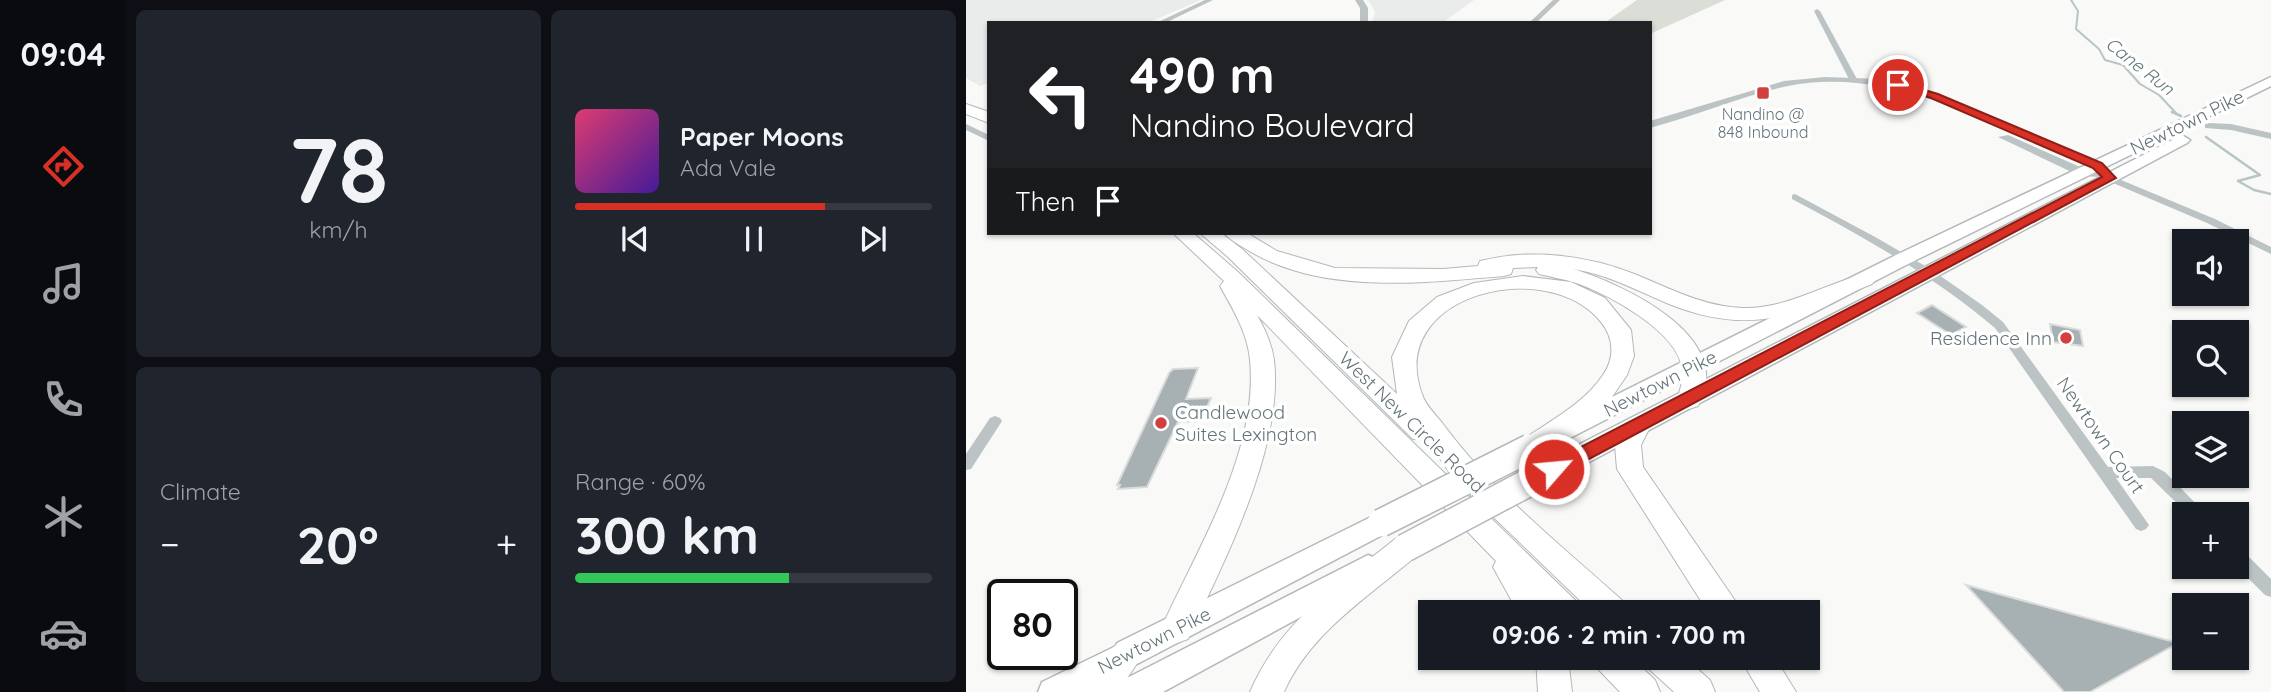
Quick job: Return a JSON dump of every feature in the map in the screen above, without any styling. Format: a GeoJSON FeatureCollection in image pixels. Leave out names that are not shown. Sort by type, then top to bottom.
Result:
{"type":"FeatureCollection","features":[{"type":"Feature","properties":{"kind":"highway","name":"Newtown Pike"},"geometry":{"type":"LineString","coordinates":[[1132,692],[1927,274],[2097,172],[2271,81]]}},
{"type":"Feature","properties":{"kind":"highway","name":"Newtown Pike"},"geometry":{"type":"LineString","coordinates":[[1128,653],[1903,259],[2097,172],[2208,126],[2271,95]]}},
{"type":"Feature","properties":{"kind":"highway"},"geometry":{"type":"LineString","coordinates":[[971,103],[987,117]]}},
{"type":"Feature","properties":{"kind":"highway","name":"West New Circle Road"},"geometry":{"type":"LineString","coordinates":[[1187,235],[1235,253],[1600,600]]}},
{"type":"Feature","properties":{"kind":"highway"},"geometry":{"type":"LineString","coordinates":[[1237,235],[1270,255],[1322,272],[1360,276],[1429,273],[1443,275],[1537,269],[1580,276],[1612,291],[1662,323],[1678,338],[1694,365],[1694,386],[1689,400]]}},
{"type":"Feature","properties":{"kind":"highway"},"geometry":{"type":"LineString","coordinates":[[1177,629],[1216,548],[1256,431],[1263,392],[1262,358],[1256,334],[1210,245]]}},
{"type":"Feature","properties":{"kind":"highway","name":"West New Circle Road"},"geometry":{"type":"LineString","coordinates":[[1210,245],[1554,600]]}},
{"type":"Feature","properties":{"kind":"highway"},"geometry":{"type":"LineString","coordinates":[[1429,273],[1446,268],[1516,262],[1579,264],[1714,311],[1739,316],[1784,310],[1865,280]]}},
{"type":"Feature","properties":{"kind":"highway"},"geometry":{"type":"LineString","coordinates":[[1463,471],[1410,397],[1405,384],[1402,359],[1404,347],[1416,326],[1437,307],[1463,294],[1509,283],[1559,287],[1586,297],[1600,306],[1622,335],[1620,365],[1602,393],[1586,408],[1530,448]]}},
{"type":"Feature","properties":{"kind":"highway"},"geometry":{"type":"LineString","coordinates":[[1638,425],[1628,445],[1630,469],[1717,600]]}},
{"type":"Feature","properties":{"kind":"highway"},"geometry":{"type":"LineString","coordinates":[[1486,531],[1527,600]]}},
{"type":"Feature","properties":{"kind":"highway"},"geometry":{"type":"LineString","coordinates":[[1267,692],[1282,662],[1322,614],[1405,548]]}},
{"type":"Feature","properties":{"kind":"highway"},"geometry":{"type":"LineString","coordinates":[[1098,692],[1128,653]]}},
{"type":"Feature","properties":{"kind":"highway"},"geometry":{"type":"LineString","coordinates":[[1553,670],[1555,692]]}},
{"type":"Feature","properties":{"kind":"highway"},"geometry":{"type":"LineString","coordinates":[[1622,670],[1643,692]]}},
{"type":"Feature","properties":{"kind":"highway"},"geometry":{"type":"LineString","coordinates":[[1674,670],[1698,692]]}},
{"type":"Feature","properties":{"kind":"highway"},"geometry":{"type":"LineString","coordinates":[[1764,670],[1779,692]]}},
{"type":"Feature","properties":{"kind":"main road","name":"Newtown Pike"},"geometry":{"type":"LineString","coordinates":[[1052,692],[1128,653]]}},
{"type":"Feature","properties":{"kind":"street"},"geometry":{"type":"LineString","coordinates":[[1163,21],[1210,0]]}},
{"type":"Feature","properties":{"kind":"street"},"geometry":{"type":"LineString","coordinates":[[1359,0],[1365,13],[1364,21]]}},
{"type":"Feature","properties":{"kind":"street"},"geometry":{"type":"LineString","coordinates":[[1534,21],[1557,0]]}},
{"type":"Feature","properties":{"kind":"street"},"geometry":{"type":"LineString","coordinates":[[1818,11],[1854,81]]}},
{"type":"Feature","properties":{"kind":"street"},"geometry":{"type":"LineString","coordinates":[[1652,124],[1788,83],[1854,81],[1925,102],[2097,172],[2211,221],[2271,251]]}},
{"type":"Feature","properties":{"kind":"street"},"geometry":{"type":"LineString","coordinates":[[2230,115],[2255,131]]}},
{"type":"Feature","properties":{"kind":"street"},"geometry":{"type":"LineString","coordinates":[[2208,126],[2219,125],[2271,136]]}},
{"type":"Feature","properties":{"kind":"street"},"geometry":{"type":"LineString","coordinates":[[966,127],[987,137]]}},
{"type":"Feature","properties":{"kind":"street","name":"Newtown Court"},"geometry":{"type":"LineString","coordinates":[[1796,197],[1973,303],[1999,325],[2141,525]]}},
{"type":"Feature","properties":{"kind":"street"},"geometry":{"type":"LineString","coordinates":[[966,465],[995,421]]}},
{"type":"Feature","properties":{"kind":"street"},"geometry":{"type":"LineString","coordinates":[[2104,473],[2153,472],[2184,502]]}},
{"type":"Feature","properties":{"kind":"street"},"geometry":{"type":"LineString","coordinates":[[2249,568],[2271,590]]}},
{"type":"Feature","properties":{"kind":"shaded area"},"geometry":{"type":"Polygon","coordinates":[[[966,0],[1201,0],[1152,21],[987,21],[987,84],[980,86],[966,78],[966,0]]]}},
{"type":"Feature","properties":{"kind":"shaded area"},"geometry":{"type":"Polygon","coordinates":[[[1368,0],[1474,0],[1445,21],[1373,21],[1375,12],[1368,0]]]}},
{"type":"Feature","properties":{"kind":"shaded area"},"geometry":{"type":"Polygon","coordinates":[[[1637,0],[1725,0],[1652,33],[1652,21],[1607,21],[1637,0]]]}},
{"type":"Feature","properties":{"kind":"building"},"geometry":{"type":"Polygon","coordinates":[[[1932,305],[1966,327],[1951,335],[1917,313],[1932,305]]]}},
{"type":"Feature","properties":{"kind":"building","name":"Residence Inn"},"geometry":{"type":"Polygon","coordinates":[[[2050,324],[2080,330],[2083,346],[2053,342],[2050,324]]]}},
{"type":"Feature","properties":{"kind":"building","name":"Candlewood Suites Lexington"},"geometry":{"type":"Polygon","coordinates":[[[1198,368],[1186,399],[1211,398],[1201,421],[1178,422],[1147,487],[1118,489],[1120,485],[1117,485],[1169,373],[1173,369],[1198,368]]]}},
{"type":"Feature","properties":{"kind":"building"},"geometry":{"type":"Polygon","coordinates":[[[1966,585],[2172,641],[2172,646],[2090,692],[2064,692],[1966,585]]]}},
{"type":"Feature","properties":{"kind":"waterway","name":"Cane Run"},"geometry":{"type":"LineString","coordinates":[[2071,0],[2078,11],[2076,29],[2099,49],[2105,60],[2123,65],[2140,84],[2159,95],[2176,113]]}},
{"type":"Feature","properties":{"kind":"waterway","name":"Cane Run"},"geometry":{"type":"LineString","coordinates":[[2172,112],[2181,116]]}},
{"type":"Feature","properties":{"kind":"waterway","name":"Cane Run"},"geometry":{"type":"LineString","coordinates":[[2206,137],[2260,175],[2238,181],[2254,190],[2271,194]]}},
{"type":"Feature","properties":{"kind":"place","name":"Nandino @ 848 Inbound"},"geometry":{"type":"Point","coordinates":[1763,93]}},
{"type":"Feature","properties":{"kind":"place","name":"Residence Inn"},"geometry":{"type":"Point","coordinates":[2066,338]}},
{"type":"Feature","properties":{"kind":"place","name":"Candlewood Suites Lexington"},"geometry":{"type":"Point","coordinates":[1161,423]}},
{"type":"Feature","properties":{"kind":"route"},"geometry":{"type":"LineString","coordinates":[[1554,469],[2109,178],[2098,165],[1934,96],[1898,85]]}}]}
